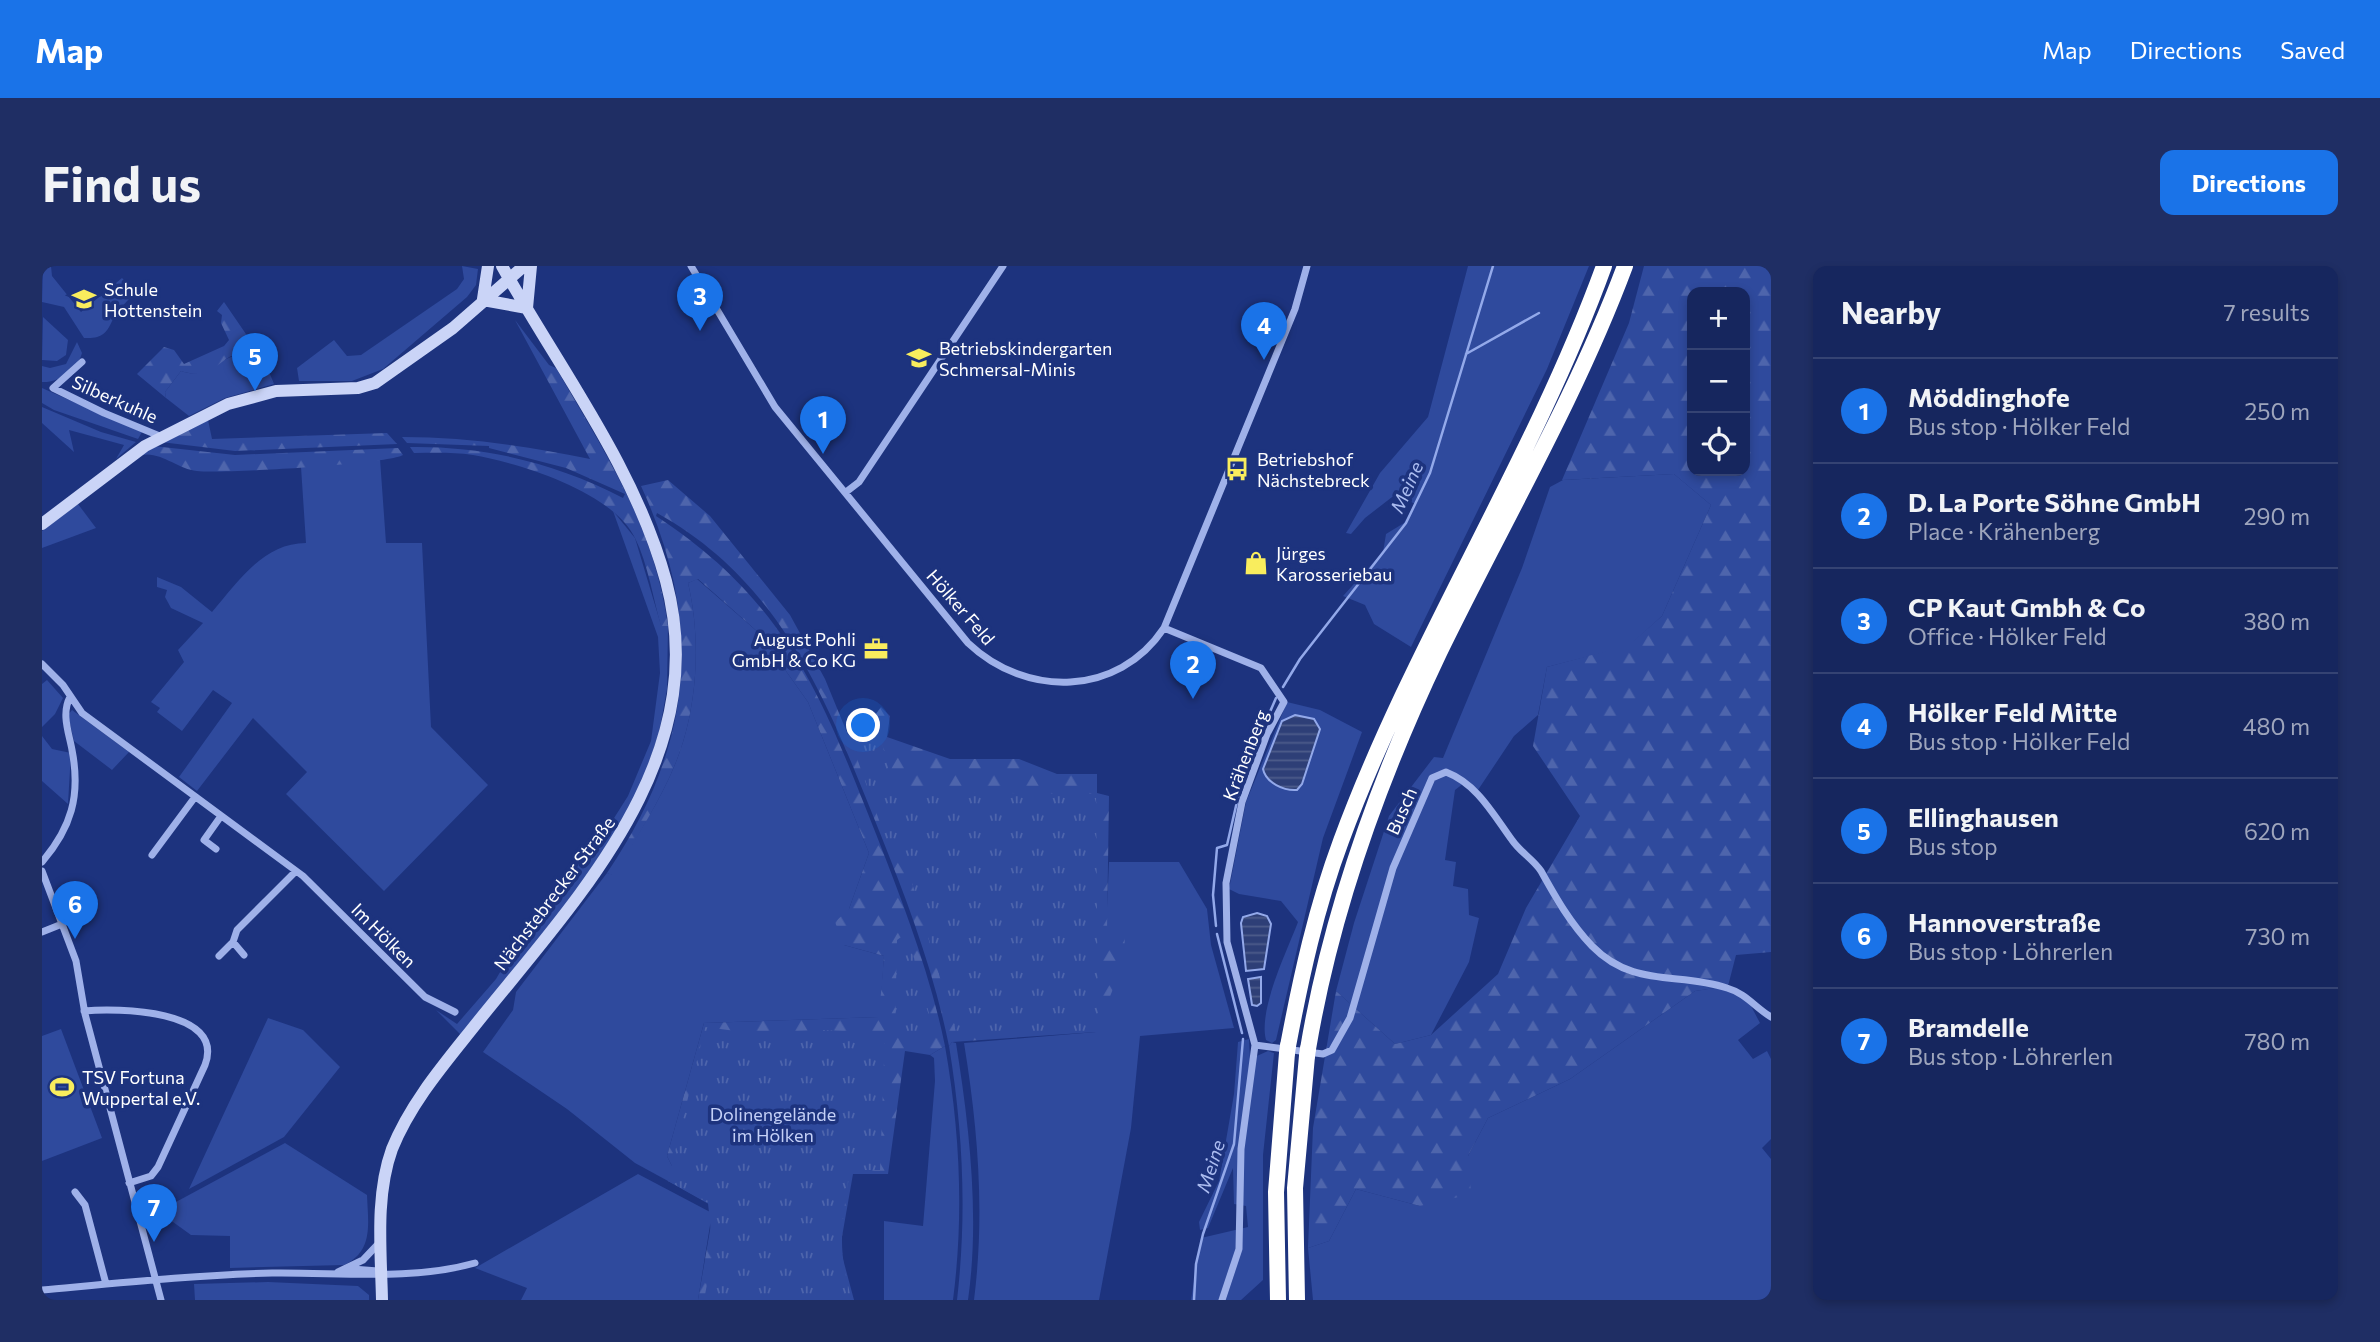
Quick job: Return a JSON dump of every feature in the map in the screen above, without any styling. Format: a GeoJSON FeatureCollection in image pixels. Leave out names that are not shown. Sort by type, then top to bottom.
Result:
{"type":"FeatureCollection","features":[{"type":"Feature","properties":{"kind":"highway"},"geometry":{"type":"LineString","coordinates":[[1278,1300],[1276,1192],[1288,1050],[1313,928],[1359,793],[1414,670],[1537,423],[1604,266]]}},
{"type":"Feature","properties":{"kind":"highway"},"geometry":{"type":"LineString","coordinates":[[1297,1300],[1295,1188],[1307,1053],[1318,992],[1336,919],[1391,765],[1438,655],[1605,318],[1625,266]]}},
{"type":"Feature","properties":{"kind":"main road"},"geometry":{"type":"LineString","coordinates":[[483,300],[488,266]]}},
{"type":"Feature","properties":{"kind":"main road","name":"Nächstebrecker Straße"},"geometry":{"type":"LineString","coordinates":[[382,1300],[381,1241],[386,1173],[396,1140],[420,1097],[576,898],[624,831],[658,756],[668,713],[673,669],[666,583],[650,534],[628,482],[502,266]]}},
{"type":"Feature","properties":{"kind":"main road"},"geometry":{"type":"LineString","coordinates":[[42,524],[162,437],[207,413],[247,398],[276,391],[358,388],[375,383],[439,338],[524,266]]}},
{"type":"Feature","properties":{"kind":"main road"},"geometry":{"type":"LineString","coordinates":[[483,300],[527,308],[531,266]]}},
{"type":"Feature","properties":{"kind":"street","name":"Hölker Feld"},"geometry":{"type":"LineString","coordinates":[[691,266],[761,386],[968,643],[985,660],[1010,673],[1058,684],[1108,675],[1131,663],[1164,628],[1295,309],[1307,266]]}},
{"type":"Feature","properties":{"kind":"street"},"geometry":{"type":"LineString","coordinates":[[846,492],[859,482],[1003,266]]}},
{"type":"Feature","properties":{"kind":"street","name":"Silberkuhle"},"geometry":{"type":"LineString","coordinates":[[82,362],[53,388],[104,414],[162,437]]}},
{"type":"Feature","properties":{"kind":"street","name":"Krähenberg"},"geometry":{"type":"LineString","coordinates":[[1164,628],[1261,668],[1283,702],[1267,734],[1242,802],[1226,883],[1227,942],[1255,1045]]}},
{"type":"Feature","properties":{"kind":"street","name":"Im Hölken"},"geometry":{"type":"LineString","coordinates":[[42,664],[63,685],[82,713],[296,871],[425,997],[455,1012]]}},
{"type":"Feature","properties":{"kind":"street"},"geometry":{"type":"LineString","coordinates":[[42,862],[59,842],[70,819],[74,772],[66,713],[70,697]]}},
{"type":"Feature","properties":{"kind":"street","name":"Busch"},"geometry":{"type":"LineString","coordinates":[[1255,1045],[1323,1054],[1332,1050],[1350,1018],[1393,868],[1433,778],[1446,772],[1477,793],[1514,844],[1540,871],[1566,916],[1594,947],[1621,967],[1663,979],[1728,988],[1752,1001],[1771,1017]]}},
{"type":"Feature","properties":{"kind":"street"},"geometry":{"type":"LineString","coordinates":[[152,855],[195,797]]}},
{"type":"Feature","properties":{"kind":"street"},"geometry":{"type":"LineString","coordinates":[[216,849],[204,840],[221,816]]}},
{"type":"Feature","properties":{"kind":"street"},"geometry":{"type":"LineString","coordinates":[[42,871],[76,961],[84,1011],[161,1300]]}},
{"type":"Feature","properties":{"kind":"street"},"geometry":{"type":"LineString","coordinates":[[219,956],[233,942],[237,930],[296,871]]}},
{"type":"Feature","properties":{"kind":"street"},"geometry":{"type":"LineString","coordinates":[[42,932],[62,924]]}},
{"type":"Feature","properties":{"kind":"street"},"geometry":{"type":"LineString","coordinates":[[233,942],[244,954]]}},
{"type":"Feature","properties":{"kind":"street"},"geometry":{"type":"LineString","coordinates":[[84,1011],[130,1010],[166,1017],[194,1027],[207,1042],[209,1049],[205,1065],[158,1167],[151,1176],[129,1183]]}},
{"type":"Feature","properties":{"kind":"street"},"geometry":{"type":"LineString","coordinates":[[1222,1300],[1239,1249],[1241,1149],[1255,1045]]}},
{"type":"Feature","properties":{"kind":"street"},"geometry":{"type":"LineString","coordinates":[[75,1192],[85,1205],[106,1284]]}},
{"type":"Feature","properties":{"kind":"street"},"geometry":{"type":"LineString","coordinates":[[337,1273],[363,1260],[381,1241]]}},
{"type":"Feature","properties":{"kind":"street"},"geometry":{"type":"LineString","coordinates":[[42,1290],[156,1280],[337,1273],[364,1276],[382,1272],[438,1270],[475,1263]]}},
{"type":"Feature","properties":{"kind":"street"},"geometry":{"type":"LineString","coordinates":[[348,1269],[365,1268],[382,1272]]}},
{"type":"Feature","properties":{"kind":"green space"},"geometry":{"type":"Polygon","coordinates":[[[43,266],[51,266],[52,276],[81,312],[122,278],[135,292],[117,312],[103,334],[84,338],[64,307],[42,302],[43,266]]]}},
{"type":"Feature","properties":{"kind":"green space"},"geometry":{"type":"Polygon","coordinates":[[[462,266],[478,269],[476,285],[467,297],[383,369],[352,381],[299,381],[297,368],[334,340],[347,356],[361,355],[457,289],[464,279],[462,266]]]}},
{"type":"Feature","properties":{"kind":"green space"},"geometry":{"type":"Polygon","coordinates":[[[1468,266],[1589,266],[1547,369],[1411,647],[1374,624],[1365,605],[1343,596],[1383,552],[1386,534],[1404,523],[1415,504],[1396,494],[1365,518],[1351,534],[1346,533],[1380,473],[1428,417],[1468,266]]]}},
{"type":"Feature","properties":{"kind":"green space"},"geometry":{"type":"Polygon","coordinates":[[[1644,266],[1771,266],[1771,952],[1736,955],[1728,986],[1695,991],[1570,1079],[1488,1118],[1468,1156],[1471,1194],[1420,1206],[1356,1189],[1329,1241],[1308,1248],[1313,1128],[1336,991],[1395,1044],[1431,1035],[1498,974],[1526,908],[1580,816],[1533,746],[1547,667],[1629,645],[1662,616],[1711,505],[1674,474],[1562,480],[1629,323],[1644,266]]]}},
{"type":"Feature","properties":{"kind":"green space"},"geometry":{"type":"Polygon","coordinates":[[[224,302],[265,362],[274,384],[257,365],[244,357],[234,355],[209,371],[197,374],[181,371],[165,392],[166,398],[137,374],[164,347],[174,350],[184,364],[224,346],[229,340],[221,323],[222,315],[217,311],[224,302]]]}},
{"type":"Feature","properties":{"kind":"green space"},"geometry":{"type":"Polygon","coordinates":[[[43,317],[68,340],[66,355],[57,361],[42,360],[43,317]]]}},
{"type":"Feature","properties":{"kind":"green space"},"geometry":{"type":"Polygon","coordinates":[[[515,320],[549,365],[556,368],[626,492],[652,555],[668,626],[661,626],[647,570],[635,538],[624,522],[607,507],[563,482],[515,465],[466,454],[414,453],[410,447],[493,453],[572,475],[623,498],[625,494],[566,468],[489,446],[407,443],[402,437],[496,443],[590,459],[515,320]]]}},
{"type":"Feature","properties":{"kind":"green space"},"geometry":{"type":"Polygon","coordinates":[[[77,342],[82,353],[72,369],[55,380],[42,382],[42,366],[50,368],[66,364],[77,342]]]}},
{"type":"Feature","properties":{"kind":"green space"},"geometry":{"type":"Polygon","coordinates":[[[243,354],[256,361],[274,384],[225,398],[189,416],[166,398],[165,392],[181,371],[199,373],[243,354]]]}},
{"type":"Feature","properties":{"kind":"green space"},"geometry":{"type":"Polygon","coordinates":[[[42,388],[142,432],[138,439],[54,410],[42,403],[42,388]]]}},
{"type":"Feature","properties":{"kind":"green space"},"geometry":{"type":"Polygon","coordinates":[[[42,407],[101,432],[136,442],[116,459],[124,445],[69,430],[74,452],[42,423],[42,407]]]}},
{"type":"Feature","properties":{"kind":"green space"},"geometry":{"type":"Polygon","coordinates":[[[208,420],[212,439],[387,433],[397,444],[235,451],[161,442],[208,420]]]}},
{"type":"Feature","properties":{"kind":"green space"},"geometry":{"type":"Polygon","coordinates":[[[153,446],[235,455],[398,448],[403,455],[368,462],[304,468],[212,472],[183,467],[149,454],[142,455],[153,446]]]}},
{"type":"Feature","properties":{"kind":"green space"},"geometry":{"type":"Polygon","coordinates":[[[380,459],[386,543],[422,543],[431,727],[488,785],[384,891],[286,794],[307,772],[253,718],[197,791],[179,777],[232,703],[213,690],[182,731],[157,712],[160,708],[151,702],[184,662],[178,650],[203,623],[171,608],[165,597],[167,590],[157,587],[157,577],[181,587],[212,612],[242,577],[264,557],[291,545],[306,543],[301,467],[380,459]]]}},
{"type":"Feature","properties":{"kind":"green space"},"geometry":{"type":"Polygon","coordinates":[[[1674,474],[1711,505],[1662,616],[1629,646],[1547,667],[1538,715],[1514,736],[1476,793],[1464,783],[1455,790],[1445,860],[1456,862],[1453,886],[1468,889],[1469,915],[1479,918],[1469,962],[1431,1035],[1395,1044],[1336,991],[1354,923],[1389,816],[1434,757],[1443,758],[1522,568],[1550,487],[1563,480],[1674,474]]]}},
{"type":"Feature","properties":{"kind":"green space"},"geometry":{"type":"Polygon","coordinates":[[[668,480],[710,516],[790,615],[825,679],[848,735],[873,718],[881,707],[890,716],[887,737],[950,759],[1019,759],[1057,774],[1097,774],[1097,793],[1109,796],[1107,930],[1125,931],[1124,961],[1096,1032],[952,1042],[949,1046],[928,965],[900,885],[842,740],[821,695],[770,612],[739,575],[701,542],[657,513],[656,516],[701,549],[738,582],[769,618],[817,695],[896,886],[924,965],[939,1019],[945,1046],[930,1055],[905,1051],[888,1174],[853,1174],[840,1248],[854,1300],[698,1300],[714,1207],[668,1181],[674,1170],[667,1156],[704,1023],[879,1017],[884,956],[844,945],[835,922],[849,909],[869,853],[808,702],[759,633],[698,579],[688,583],[696,663],[692,704],[683,742],[661,794],[615,876],[607,873],[636,826],[658,778],[672,731],[680,684],[681,636],[675,587],[661,537],[641,486],[668,480]]]}},
{"type":"Feature","properties":{"kind":"green space"},"geometry":{"type":"Polygon","coordinates":[[[78,504],[96,528],[42,548],[42,531],[78,504]]]}},
{"type":"Feature","properties":{"kind":"green space"},"geometry":{"type":"Polygon","coordinates":[[[613,511],[635,538],[661,625],[668,626],[667,689],[659,733],[636,800],[575,893],[461,1035],[436,1010],[457,1024],[496,979],[537,909],[609,826],[628,796],[651,741],[660,673],[658,637],[613,511]]]}},
{"type":"Feature","properties":{"kind":"green space"},"geometry":{"type":"Polygon","coordinates":[[[697,579],[759,633],[808,702],[869,853],[849,909],[844,945],[884,956],[880,1017],[704,1023],[667,1156],[674,1170],[668,1181],[635,1163],[567,1109],[483,1052],[513,1010],[516,992],[607,873],[614,875],[670,777],[683,742],[692,704],[696,642],[688,583],[697,579]]]}},
{"type":"Feature","properties":{"kind":"green space"},"geometry":{"type":"Polygon","coordinates":[[[47,680],[63,698],[55,714],[42,727],[42,684],[47,680]]]}},
{"type":"Feature","properties":{"kind":"green space"},"geometry":{"type":"Polygon","coordinates":[[[1287,702],[1320,710],[1362,732],[1323,838],[1276,1040],[1272,1043],[1266,1040],[1266,1013],[1275,981],[1298,922],[1281,901],[1239,894],[1229,889],[1246,802],[1287,702]]]}},
{"type":"Feature","properties":{"kind":"green space"},"geometry":{"type":"Polygon","coordinates":[[[72,710],[129,752],[112,770],[74,741],[68,715],[72,710]]]}},
{"type":"Feature","properties":{"kind":"green space"},"geometry":{"type":"Polygon","coordinates":[[[862,730],[878,730],[896,792],[1096,794],[1098,1032],[956,1032],[905,859],[895,862],[849,736],[862,730]]]}},
{"type":"Feature","properties":{"kind":"green space"},"geometry":{"type":"Polygon","coordinates":[[[42,736],[52,749],[71,753],[68,804],[42,781],[42,736]]]}},
{"type":"Feature","properties":{"kind":"green space"},"geometry":{"type":"Polygon","coordinates":[[[1109,862],[1179,862],[1207,909],[1211,945],[1234,1028],[1140,1036],[1131,1128],[1099,1300],[974,1300],[979,1235],[978,1171],[964,1043],[1096,1032],[1106,930],[1109,862]]]}},
{"type":"Feature","properties":{"kind":"green space"},"geometry":{"type":"Polygon","coordinates":[[[904,935],[914,958],[934,1032],[895,1031],[897,940],[904,935]]]}},
{"type":"Feature","properties":{"kind":"green space"},"geometry":{"type":"Polygon","coordinates":[[[1728,986],[1750,1004],[1760,1023],[1738,1040],[1753,1059],[1767,1051],[1771,1059],[1771,1139],[1762,1148],[1771,1159],[1771,1300],[1313,1300],[1308,1248],[1329,1241],[1356,1189],[1420,1206],[1468,1156],[1488,1118],[1570,1079],[1695,991],[1728,986]]]}},
{"type":"Feature","properties":{"kind":"green space"},"geometry":{"type":"Polygon","coordinates":[[[268,1018],[303,1030],[340,1067],[284,1137],[189,1189],[268,1018]]]}},
{"type":"Feature","properties":{"kind":"green space","name":"Dolinengelände im Hölken"},"geometry":{"type":"Polygon","coordinates":[[[705,1027],[751,1033],[821,1030],[885,1033],[880,1170],[850,1170],[845,1206],[842,1249],[852,1300],[704,1300],[713,1253],[708,1203],[668,1181],[705,1027]]]}},
{"type":"Feature","properties":{"kind":"green space","name":"TSV Fortuna Wuppertal e.V."},"geometry":{"type":"Polygon","coordinates":[[[61,1029],[102,1138],[42,1161],[42,1036],[61,1029]]]}},
{"type":"Feature","properties":{"kind":"green space"},"geometry":{"type":"Polygon","coordinates":[[[1249,1039],[1250,1059],[1268,1051],[1274,1053],[1263,1155],[1263,1280],[1241,1300],[1191,1300],[1201,1238],[1248,1227],[1246,1206],[1234,1204],[1233,1168],[1208,1228],[1200,1230],[1199,1222],[1219,1181],[1234,1094],[1238,1042],[1249,1039]]]}},
{"type":"Feature","properties":{"kind":"green space"},"geometry":{"type":"Polygon","coordinates":[[[952,1042],[956,1043],[969,1138],[973,1236],[968,1300],[957,1300],[963,1204],[958,1109],[949,1046],[952,1042]]]}},
{"type":"Feature","properties":{"kind":"green space"},"geometry":{"type":"Polygon","coordinates":[[[945,1046],[959,1173],[959,1236],[953,1300],[884,1300],[884,1221],[923,1226],[935,1081],[934,1058],[930,1055],[945,1046]]]}},
{"type":"Feature","properties":{"kind":"green space"},"geometry":{"type":"Polygon","coordinates":[[[285,1143],[367,1195],[367,1235],[365,1244],[354,1259],[344,1265],[230,1268],[230,1236],[191,1235],[173,1222],[152,1227],[150,1216],[285,1143]]]}},
{"type":"Feature","properties":{"kind":"green space"},"geometry":{"type":"Polygon","coordinates":[[[638,1174],[712,1213],[698,1300],[521,1300],[527,1288],[475,1268],[638,1174]]]}},
{"type":"Feature","properties":{"kind":"green space"},"geometry":{"type":"Polygon","coordinates":[[[268,1282],[358,1286],[369,1295],[369,1300],[195,1300],[194,1284],[268,1282]]]}},
{"type":"Feature","properties":{"kind":"shaded area"},"geometry":{"type":"Polygon","coordinates":[[[1295,715],[1314,719],[1320,729],[1302,784],[1297,790],[1276,785],[1263,769],[1282,721],[1295,715]]]}},
{"type":"Feature","properties":{"kind":"shaded area"},"geometry":{"type":"Polygon","coordinates":[[[1257,913],[1267,916],[1271,924],[1264,969],[1246,971],[1241,923],[1243,917],[1257,913]]]}},
{"type":"Feature","properties":{"kind":"shaded area"},"geometry":{"type":"Polygon","coordinates":[[[1261,977],[1261,1003],[1252,1005],[1248,979],[1261,977]]]}},
{"type":"Feature","properties":{"kind":"waterway","name":"Meine"},"geometry":{"type":"LineString","coordinates":[[1283,687],[1300,659],[1406,523],[1430,473],[1493,266]]}},
{"type":"Feature","properties":{"kind":"waterway"},"geometry":{"type":"LineString","coordinates":[[1466,354],[1539,313]]}},
{"type":"Feature","properties":{"kind":"waterway","name":"Meine"},"geometry":{"type":"LineString","coordinates":[[1216,926],[1213,895],[1217,848],[1227,845],[1248,754],[1256,744],[1276,698]]}},
{"type":"Feature","properties":{"kind":"waterway","name":"Meine"},"geometry":{"type":"LineString","coordinates":[[1217,934],[1242,1033]]}},
{"type":"Feature","properties":{"kind":"waterway","name":"Meine"},"geometry":{"type":"LineString","coordinates":[[1194,1300],[1196,1264],[1203,1234],[1234,1144],[1243,1039]]}},
{"type":"Feature","properties":{"kind":"place","name":"Schule Hottenstein"},"geometry":{"type":"Point","coordinates":[84,299]}},
{"type":"Feature","properties":{"kind":"place","name":"CP Kaut Gmbh & Co"},"geometry":{"type":"Point","coordinates":[700,331]}},
{"type":"Feature","properties":{"kind":"place","name":"Betriebskindergarten Schmersal-Minis"},"geometry":{"type":"Point","coordinates":[919,358]}},
{"type":"Feature","properties":{"kind":"place","name":"Hölker Feld Mitte"},"geometry":{"type":"Point","coordinates":[1264,360]}},
{"type":"Feature","properties":{"kind":"place","name":"Ellinghausen"},"geometry":{"type":"Point","coordinates":[255,391]}},
{"type":"Feature","properties":{"kind":"place","name":"Möddinghofe"},"geometry":{"type":"Point","coordinates":[823,454]}},
{"type":"Feature","properties":{"kind":"place","name":"Betriebshof Nächstebreck"},"geometry":{"type":"Point","coordinates":[1237,469]}},
{"type":"Feature","properties":{"kind":"place","name":"Jürges Karosseriebau"},"geometry":{"type":"Point","coordinates":[1256,563]}},
{"type":"Feature","properties":{"kind":"place","name":"August Pohli GmbH & Co KG"},"geometry":{"type":"Point","coordinates":[876,649]}},
{"type":"Feature","properties":{"kind":"place","name":"D. La Porte Söhne GmbH"},"geometry":{"type":"Point","coordinates":[1193,699]}},
{"type":"Feature","properties":{"kind":"place","name":"Hannoverstraße"},"geometry":{"type":"Point","coordinates":[75,939]}},
{"type":"Feature","properties":{"kind":"place","name":"TSV Fortuna Wuppertal e.V."},"geometry":{"type":"Point","coordinates":[62,1087]}},
{"type":"Feature","properties":{"kind":"place","name":"Bramdelle"},"geometry":{"type":"Point","coordinates":[154,1242]}}]}
